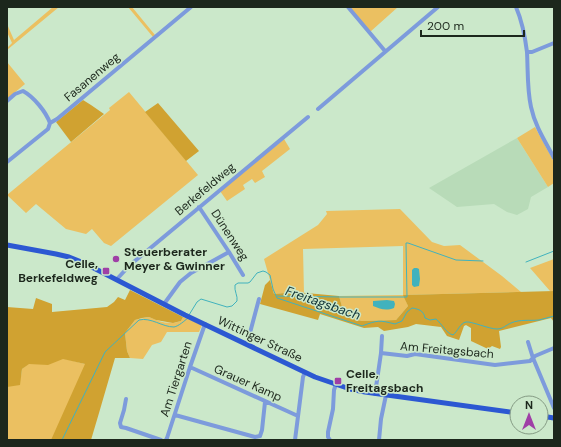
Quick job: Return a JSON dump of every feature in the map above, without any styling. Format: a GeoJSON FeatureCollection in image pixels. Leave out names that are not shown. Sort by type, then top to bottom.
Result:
{"type":"FeatureCollection","features":[{"type":"Feature","properties":{"kind":"main road","name":"Wittinger Straße"},"geometry":{"type":"LineString","coordinates":[[7,245],[69,257],[84,263],[185,315],[305,372],[350,389],[375,394],[509,412]]}},
{"type":"Feature","properties":{"kind":"street","name":"Fasanenweg"},"geometry":{"type":"LineString","coordinates":[[7,162],[48,129],[50,122],[58,119],[192,7]]}},
{"type":"Feature","properties":{"kind":"street"},"geometry":{"type":"LineString","coordinates":[[348,7],[385,51]]}},
{"type":"Feature","properties":{"kind":"street"},"geometry":{"type":"LineString","coordinates":[[318,108],[438,7]]}},
{"type":"Feature","properties":{"kind":"street"},"geometry":{"type":"LineString","coordinates":[[516,7],[522,23],[527,52],[529,98],[533,115],[540,133],[554,158]]}},
{"type":"Feature","properties":{"kind":"street"},"geometry":{"type":"LineString","coordinates":[[527,52],[532,52],[554,43]]}},
{"type":"Feature","properties":{"kind":"street"},"geometry":{"type":"LineString","coordinates":[[7,101],[15,94],[23,91],[30,95],[48,116],[50,122]]}},
{"type":"Feature","properties":{"kind":"street","name":"Berkefeldweg"},"geometry":{"type":"LineString","coordinates":[[117,280],[130,265],[308,117]]}},
{"type":"Feature","properties":{"kind":"street","name":"Dünenweg"},"geometry":{"type":"LineString","coordinates":[[199,207],[244,275]]}},
{"type":"Feature","properties":{"kind":"street"},"geometry":{"type":"LineString","coordinates":[[164,304],[180,282],[190,273],[230,252]]}},
{"type":"Feature","properties":{"kind":"street"},"geometry":{"type":"LineString","coordinates":[[247,344],[259,299]]}},
{"type":"Feature","properties":{"kind":"street","name":"Am Tiergarten"},"geometry":{"type":"LineString","coordinates":[[166,440],[205,324]]}},
{"type":"Feature","properties":{"kind":"street"},"geometry":{"type":"LineString","coordinates":[[375,394],[382,336]]}},
{"type":"Feature","properties":{"kind":"street"},"geometry":{"type":"LineString","coordinates":[[528,342],[532,358],[554,408]]}},
{"type":"Feature","properties":{"kind":"street","name":"Am Freitagsbach"},"geometry":{"type":"LineString","coordinates":[[381,353],[407,356],[415,354],[495,364],[530,361],[535,356],[554,348]]}},
{"type":"Feature","properties":{"kind":"street","name":"Grauer Kamp"},"geometry":{"type":"LineString","coordinates":[[190,367],[298,416]]}},
{"type":"Feature","properties":{"kind":"street"},"geometry":{"type":"LineString","coordinates":[[295,440],[305,372]]}},
{"type":"Feature","properties":{"kind":"street"},"geometry":{"type":"LineString","coordinates":[[330,440],[328,437],[328,432],[336,384]]}},
{"type":"Feature","properties":{"kind":"street"},"geometry":{"type":"LineString","coordinates":[[379,440],[381,419],[386,395]]}},
{"type":"Feature","properties":{"kind":"street"},"geometry":{"type":"LineString","coordinates":[[126,399],[120,429],[161,440]]}},
{"type":"Feature","properties":{"kind":"street"},"geometry":{"type":"LineString","coordinates":[[175,415],[254,437],[260,436],[262,430],[265,402]]}},
{"type":"Feature","properties":{"kind":"shaded area"},"geometry":{"type":"Polygon","coordinates":[[[53,7],[59,7],[7,50],[12,43],[7,32],[7,24],[14,40],[53,7]]]}},
{"type":"Feature","properties":{"kind":"shaded area"},"geometry":{"type":"Polygon","coordinates":[[[128,7],[132,7],[155,35],[153,37],[128,7]]]}},
{"type":"Feature","properties":{"kind":"shaded area"},"geometry":{"type":"Polygon","coordinates":[[[349,7],[398,7],[370,32],[349,7]]]}},
{"type":"Feature","properties":{"kind":"shaded area"},"geometry":{"type":"Polygon","coordinates":[[[7,62],[25,84],[7,99],[7,62]]]}},
{"type":"Feature","properties":{"kind":"shaded area"},"geometry":{"type":"Polygon","coordinates":[[[129,92],[198,175],[111,246],[104,243],[92,229],[86,234],[66,229],[36,204],[26,213],[7,195],[110,110],[109,108],[129,92]]]}},
{"type":"Feature","properties":{"kind":"shaded area"},"geometry":{"type":"Polygon","coordinates":[[[83,100],[104,114],[71,142],[56,122],[83,100]]]}},
{"type":"Feature","properties":{"kind":"shaded area"},"geometry":{"type":"Polygon","coordinates":[[[158,103],[199,151],[186,161],[145,112],[158,103]]]}},
{"type":"Feature","properties":{"kind":"shaded area"},"geometry":{"type":"Polygon","coordinates":[[[535,127],[554,162],[554,183],[548,187],[517,138],[535,127]]]}},
{"type":"Feature","properties":{"kind":"shaded area"},"geometry":{"type":"Polygon","coordinates":[[[517,138],[548,187],[531,197],[528,209],[517,215],[507,212],[494,204],[457,207],[429,188],[517,138]]]}},
{"type":"Feature","properties":{"kind":"shaded area"},"geometry":{"type":"Polygon","coordinates":[[[284,139],[290,149],[262,171],[265,177],[255,183],[252,179],[243,185],[245,189],[227,201],[220,191],[284,139]]]}},
{"type":"Feature","properties":{"kind":"shaded area"},"geometry":{"type":"Polygon","coordinates":[[[400,209],[432,242],[444,246],[460,245],[521,292],[404,295],[408,306],[396,320],[362,321],[345,317],[339,296],[403,295],[403,246],[303,249],[304,293],[295,292],[274,294],[264,259],[318,225],[327,214],[326,211],[400,209]]]}},
{"type":"Feature","properties":{"kind":"shaded area"},"geometry":{"type":"Polygon","coordinates":[[[554,259],[554,291],[550,291],[530,268],[554,259]]]}},
{"type":"Feature","properties":{"kind":"shaded area"},"geometry":{"type":"Polygon","coordinates":[[[270,280],[274,294],[295,292],[339,296],[345,317],[362,321],[396,320],[408,306],[403,295],[554,291],[554,322],[551,318],[499,331],[500,349],[492,346],[488,349],[471,341],[471,328],[466,325],[464,326],[459,340],[447,336],[441,327],[416,324],[408,327],[384,331],[378,327],[364,328],[320,314],[318,320],[260,304],[265,285],[270,280]]]}},
{"type":"Feature","properties":{"kind":"shaded area"},"geometry":{"type":"Polygon","coordinates":[[[130,290],[183,317],[181,321],[173,323],[156,320],[149,317],[135,320],[125,333],[127,351],[130,358],[115,358],[91,440],[51,440],[85,364],[63,359],[48,365],[29,364],[22,369],[20,385],[7,387],[7,307],[33,309],[36,298],[52,304],[52,312],[107,307],[118,297],[125,300],[130,290]]]}},
{"type":"Feature","properties":{"kind":"shaded area"},"geometry":{"type":"Polygon","coordinates":[[[149,317],[161,322],[169,323],[181,321],[183,317],[202,325],[199,332],[167,332],[161,342],[152,345],[143,359],[130,358],[127,351],[125,333],[135,320],[149,317]]]}},
{"type":"Feature","properties":{"kind":"shaded area"},"geometry":{"type":"Polygon","coordinates":[[[62,358],[85,364],[89,440],[7,440],[7,386],[21,376],[22,369],[29,363],[62,358]]]}},
{"type":"Feature","properties":{"kind":"water"},"geometry":{"type":"Polygon","coordinates":[[[414,268],[419,269],[420,279],[419,286],[414,287],[412,285],[412,270],[414,268]]]}},
{"type":"Feature","properties":{"kind":"water"},"geometry":{"type":"Polygon","coordinates":[[[373,301],[394,301],[394,308],[383,309],[373,306],[373,301]]]}},
{"type":"Feature","properties":{"kind":"waterway"},"geometry":{"type":"LineString","coordinates":[[277,296],[407,297],[406,243],[456,260],[483,261]]}},
{"type":"Feature","properties":{"kind":"waterway"},"geometry":{"type":"LineString","coordinates":[[526,262],[554,251]]}},
{"type":"Feature","properties":{"kind":"waterway","name":"Freitagsbach"},"geometry":{"type":"LineString","coordinates":[[189,315],[197,302],[201,299],[227,307],[232,306],[237,301],[235,285],[238,283],[248,283],[257,273],[263,271],[270,275],[273,289],[277,298],[362,326],[378,321],[395,324],[402,321],[407,312],[412,308],[421,311],[425,318],[430,320],[436,319],[453,335],[462,324],[466,322],[499,329],[514,322],[539,320],[554,316]]}},
{"type":"Feature","properties":{"kind":"waterway","name":"Freitagsbach"},"geometry":{"type":"LineString","coordinates":[[62,440],[105,352],[139,320],[143,319],[174,327],[180,325],[188,318]]}},
{"type":"Feature","properties":{"kind":"place","name":"Steuerberater Meyer & Gwinner"},"geometry":{"type":"Point","coordinates":[116,259]}},
{"type":"Feature","properties":{"kind":"place","name":"Celle, Berkefeldweg"},"geometry":{"type":"Point","coordinates":[106,271]}},
{"type":"Feature","properties":{"kind":"place","name":"Celle, Freitagsbach"},"geometry":{"type":"Point","coordinates":[338,381]}}]}
